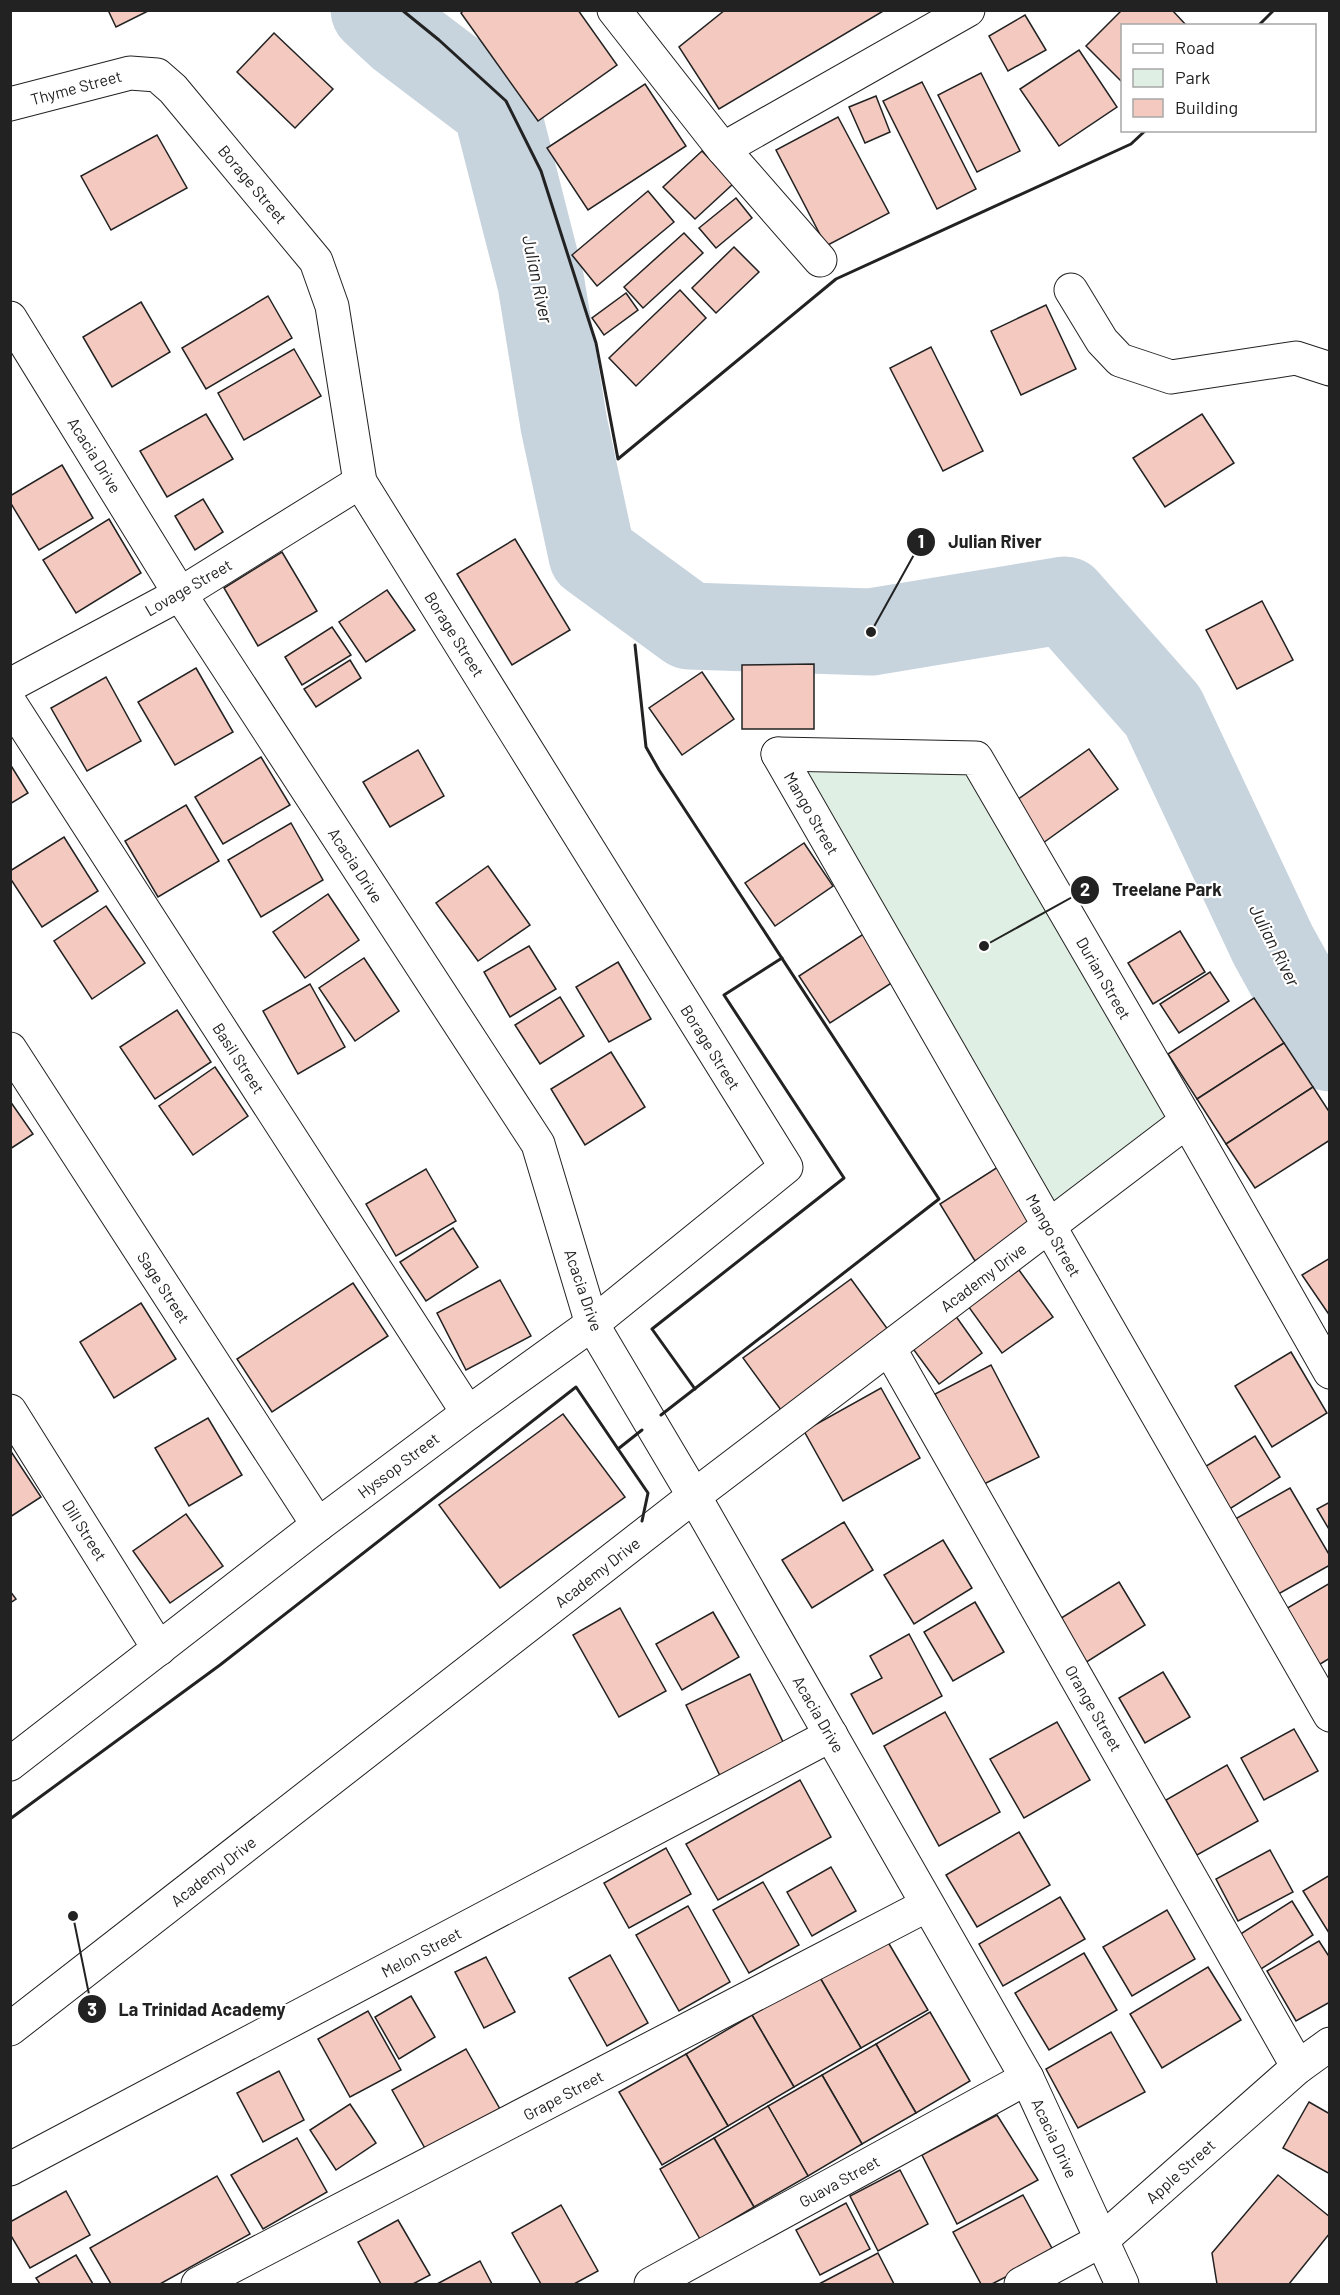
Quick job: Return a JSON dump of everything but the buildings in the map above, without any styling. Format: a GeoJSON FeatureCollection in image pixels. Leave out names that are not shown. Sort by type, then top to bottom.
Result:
{"type":"FeatureCollection","features":[{"type":"Feature","properties":{"kind":"street"},"geometry":{"type":"LineString","coordinates":[[614,10],[723,149],[820,260]]}},
{"type":"Feature","properties":{"kind":"street"},"geometry":{"type":"LineString","coordinates":[[723,149],[968,10]]}},
{"type":"Feature","properties":{"kind":"street","name":"Thyme Street"},"geometry":{"type":"LineString","coordinates":[[10,104],[130,73],[157,75],[173,89]]}},
{"type":"Feature","properties":{"kind":"street","name":"Borage Street"},"geometry":{"type":"LineString","coordinates":[[173,89],[316,261],[332,306],[360,482],[786,1167]]}},
{"type":"Feature","properties":{"kind":"street"},"geometry":{"type":"LineString","coordinates":[[1071,290],[1102,342],[1120,360],[1171,377],[1296,358],[1329,369]]}},
{"type":"Feature","properties":{"kind":"street","name":"Acacia Drive"},"geometry":{"type":"LineString","coordinates":[[10,318],[180,594],[538,1144],[592,1324],[694,1496],[1027,2078],[1122,2284]]}},
{"type":"Feature","properties":{"kind":"street","name":"Lovage Street"},"geometry":{"type":"LineString","coordinates":[[10,685],[180,594],[360,482]]}},
{"type":"Feature","properties":{"kind":"street","name":"Basil Street"},"geometry":{"type":"LineString","coordinates":[[10,704],[468,1413]]}},
{"type":"Feature","properties":{"kind":"street","name":"Durian Street"},"geometry":{"type":"LineString","coordinates":[[778,754],[976,758],[1187,1121],[1329,1372]]}},
{"type":"Feature","properties":{"kind":"street","name":"Mango Street"},"geometry":{"type":"LineString","coordinates":[[778,754],[1329,1715]]}},
{"type":"Feature","properties":{"kind":"street","name":"Sage Street"},"geometry":{"type":"LineString","coordinates":[[10,1049],[318,1525]]}},
{"type":"Feature","properties":{"kind":"street","name":"Academy Drive"},"geometry":{"type":"LineString","coordinates":[[10,2029],[694,1496],[1187,1121]]}},
{"type":"Feature","properties":{"kind":"street","name":"Hyssop Street"},"geometry":{"type":"LineString","coordinates":[[10,1764],[318,1525],[592,1324],[786,1167]]}},
{"type":"Feature","properties":{"kind":"street","name":"Orange Street"},"geometry":{"type":"LineString","coordinates":[[890,1348],[1298,2067]]}},
{"type":"Feature","properties":{"kind":"street","name":"Dill Street"},"geometry":{"type":"LineString","coordinates":[[10,1412],[159,1649]]}},
{"type":"Feature","properties":{"kind":"street","name":"Melon Street"},"geometry":{"type":"LineString","coordinates":[[10,2169],[831,1735]]}},
{"type":"Feature","properties":{"kind":"street","name":"Grape Street"},"geometry":{"type":"LineString","coordinates":[[198,2284],[927,1905]]}},
{"type":"Feature","properties":{"kind":"street","name":"Apple Street"},"geometry":{"type":"LineString","coordinates":[[1021,2284],[1102,2240],[1298,2067],[1329,2044]]}},
{"type":"Feature","properties":{"kind":"street","name":"Guava Street"},"geometry":{"type":"LineString","coordinates":[[651,2284],[1027,2078]]}},
{"type":"Feature","properties":{"kind":"green space"},"geometry":{"type":"Polygon","coordinates":[[[799,768],[966,773],[1169,1118],[1053,1210],[799,768]]]}},
{"type":"Feature","properties":{"kind":"waterway","name":"Julian River"},"geometry":{"type":"LineString","coordinates":[[374,10],[401,35],[496,107],[541,283],[564,425],[592,555],[689,626],[871,632],[1065,600],[1163,711],[1273,945],[1330,1048]]}},
{"type":"Feature","properties":{"kind":"wall"},"geometry":{"type":"LineString","coordinates":[[402,10],[506,101],[541,171],[596,343],[618,459],[836,279],[1131,144],[1144,132]]}},
{"type":"Feature","properties":{"kind":"wall"},"geometry":{"type":"LineString","coordinates":[[1260,24],[1274,10]]}},
{"type":"Feature","properties":{"kind":"wall"},"geometry":{"type":"LineString","coordinates":[[635,645],[646,747],[939,1199],[661,1415]]}},
{"type":"Feature","properties":{"kind":"wall"},"geometry":{"type":"LineString","coordinates":[[695,1389],[652,1329],[844,1178],[724,995],[782,958]]}},
{"type":"Feature","properties":{"kind":"wall"},"geometry":{"type":"LineString","coordinates":[[10,1819],[220,1665],[576,1387],[618,1449],[642,1430]]}},
{"type":"Feature","properties":{"kind":"wall"},"geometry":{"type":"LineString","coordinates":[[618,1449],[648,1493],[642,1521]]}},
{"type":"Feature","properties":{"kind":"place","name":"Julian River"},"geometry":{"type":"Point","coordinates":[871,632]}},
{"type":"Feature","properties":{"kind":"place","name":"Treelane Park"},"geometry":{"type":"Point","coordinates":[984,946]}},
{"type":"Feature","properties":{"kind":"place","name":"La Trinidad Academy"},"geometry":{"type":"Point","coordinates":[73,1916]}}]}
